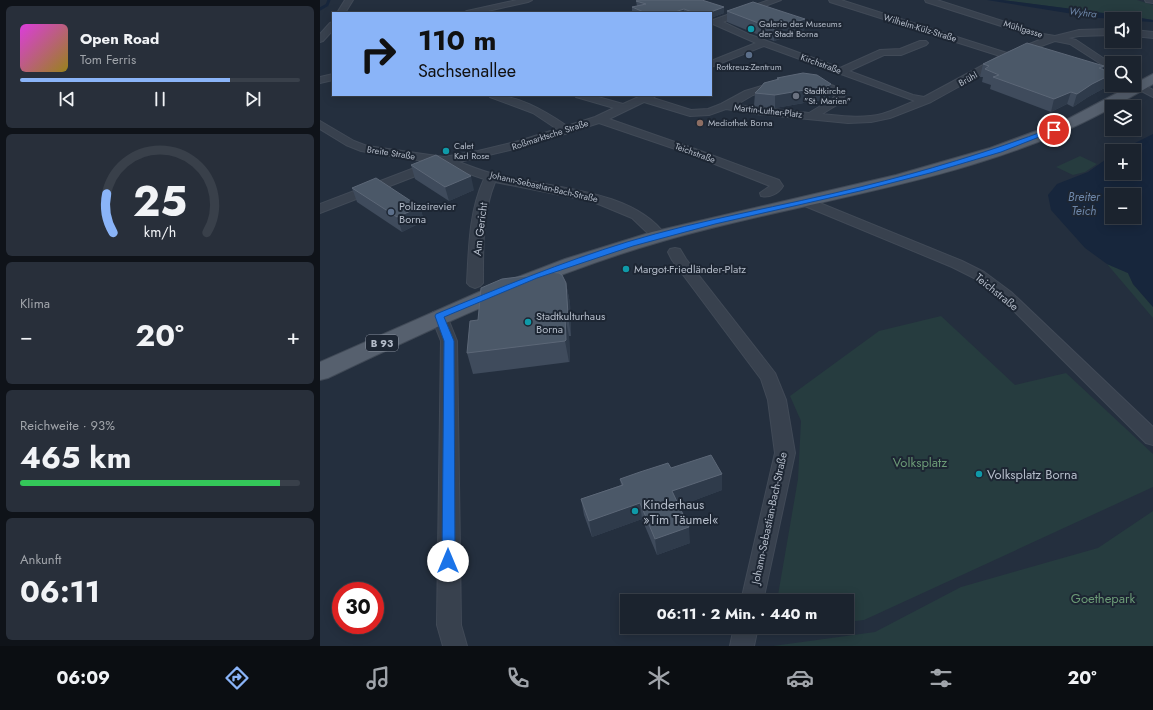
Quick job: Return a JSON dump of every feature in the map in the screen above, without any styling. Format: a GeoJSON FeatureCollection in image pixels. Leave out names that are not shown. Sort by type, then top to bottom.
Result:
{"type":"FeatureCollection","features":[{"type":"Feature","properties":{"kind":"main road","name":"B 93"},"geometry":{"type":"LineString","coordinates":[[320,372],[439,316],[534,276],[599,253],[659,236],[928,172],[999,150],[1066,124],[1145,85]]}},
{"type":"Feature","properties":{"kind":"street"},"geometry":{"type":"LineString","coordinates":[[342,12],[349,0]]}},
{"type":"Feature","properties":{"kind":"street"},"geometry":{"type":"LineString","coordinates":[[472,12],[528,0]]}},
{"type":"Feature","properties":{"kind":"street","name":"Kirchstraße"},"geometry":{"type":"LineString","coordinates":[[777,0],[718,20],[716,22],[764,43],[910,97],[923,100]]}},
{"type":"Feature","properties":{"kind":"street","name":"Wilhelm-Külz-Straße"},"geometry":{"type":"LineString","coordinates":[[832,0],[1008,56]]}},
{"type":"Feature","properties":{"kind":"street","name":"Mühlgasse"},"geometry":{"type":"LineString","coordinates":[[929,0],[1041,36],[1054,37],[1073,42],[1105,63]]}},
{"type":"Feature","properties":{"kind":"street"},"geometry":{"type":"LineString","coordinates":[[1149,0],[1153,1]]}},
{"type":"Feature","properties":{"kind":"street"},"geometry":{"type":"LineString","coordinates":[[320,39],[332,27]]}},
{"type":"Feature","properties":{"kind":"street","name":"Brühl"},"geometry":{"type":"LineString","coordinates":[[923,100],[960,83],[1008,56],[1054,37],[1079,33],[1105,32]]}},
{"type":"Feature","properties":{"kind":"street"},"geometry":{"type":"LineString","coordinates":[[1141,34],[1153,35]]}},
{"type":"Feature","properties":{"kind":"street"},"geometry":{"type":"LineString","coordinates":[[712,64],[764,43]]}},
{"type":"Feature","properties":{"kind":"street"},"geometry":{"type":"LineString","coordinates":[[841,71],[883,52],[901,52],[923,43]]}},
{"type":"Feature","properties":{"kind":"street"},"geometry":{"type":"LineString","coordinates":[[320,80],[332,77]]}},
{"type":"Feature","properties":{"kind":"street","name":"Martin-Luther-Platz"},"geometry":{"type":"LineString","coordinates":[[648,97],[690,113],[709,112],[760,89],[795,81],[821,84],[837,91],[840,95],[836,101],[811,116]]}},
{"type":"Feature","properties":{"kind":"street"},"geometry":{"type":"LineString","coordinates":[[497,96],[536,112],[566,130]]}},
{"type":"Feature","properties":{"kind":"street"},"geometry":{"type":"LineString","coordinates":[[583,96],[624,108]]}},
{"type":"Feature","properties":{"kind":"street","name":"Roßmarktsche Straße"},"geometry":{"type":"LineString","coordinates":[[444,161],[478,156],[523,144],[599,119],[648,97]]}},
{"type":"Feature","properties":{"kind":"street","name":"Martin-Luther-Platz"},"geometry":{"type":"LineString","coordinates":[[725,106],[756,111],[848,120],[871,119],[908,108],[923,100]]}},
{"type":"Feature","properties":{"kind":"street","name":"Teichstraße"},"geometry":{"type":"LineString","coordinates":[[599,119],[691,151],[777,186],[775,189],[766,193]]}},
{"type":"Feature","properties":{"kind":"street","name":"Breite Straße"},"geometry":{"type":"LineString","coordinates":[[320,124],[350,143],[365,149],[444,161]]}},
{"type":"Feature","properties":{"kind":"street"},"geometry":{"type":"LineString","coordinates":[[320,209],[444,161]]}},
{"type":"Feature","properties":{"kind":"street","name":"Johann-Sebastian-Bach-Straße"},"geometry":{"type":"LineString","coordinates":[[444,161],[491,177],[595,198],[637,215],[659,236]]}},
{"type":"Feature","properties":{"kind":"street","name":"Am Gericht"},"geometry":{"type":"LineString","coordinates":[[475,283],[479,213],[486,188],[491,177]]}},
{"type":"Feature","properties":{"kind":"street","name":"Teichstraße"},"geometry":{"type":"LineString","coordinates":[[805,202],[957,264],[979,275],[1006,295],[1153,438]]}},
{"type":"Feature","properties":{"kind":"street","name":"Johann-Sebastian-Bach-Straße"},"geometry":{"type":"LineString","coordinates":[[675,252],[679,260],[770,377],[777,400],[785,452],[754,594]]}},
{"type":"Feature","properties":{"kind":"street"},"geometry":{"type":"LineString","coordinates":[[439,316],[449,341],[449,625],[455,646]]}},
{"type":"Feature","properties":{"kind":"street"},"geometry":{"type":"LineString","coordinates":[[742,646],[745,634]]}},
{"type":"Feature","properties":{"kind":"green space"},"geometry":{"type":"Polygon","coordinates":[[[1002,0],[1137,0],[1153,5],[1153,20],[1141,18],[1141,12],[1105,12],[1105,14],[1002,0]]]}},
{"type":"Feature","properties":{"kind":"green space"},"geometry":{"type":"Polygon","coordinates":[[[1080,156],[1097,164],[1085,172],[1073,175],[1056,167],[1080,156]]]}},
{"type":"Feature","properties":{"kind":"green space"},"geometry":{"type":"Polygon","coordinates":[[[1107,264],[1128,273],[1133,284],[1153,307],[1153,318],[1107,264]]]}},
{"type":"Feature","properties":{"kind":"green space","name":"Volksplatz"},"geometry":{"type":"Polygon","coordinates":[[[941,316],[1015,385],[1066,373],[1153,454],[1153,487],[864,620],[854,621],[854,594],[778,594],[798,479],[801,421],[790,396],[879,331],[941,316]]]}},
{"type":"Feature","properties":{"kind":"green space","name":"Goethepark"},"geometry":{"type":"Polygon","coordinates":[[[1153,511],[1153,646],[773,646],[875,632],[961,587],[1098,548],[1153,511]]]}},
{"type":"Feature","properties":{"kind":"water","name":"Wyhra"},"geometry":{"type":"Polygon","coordinates":[[[987,0],[1002,0],[1105,13],[1105,18],[987,0]]]}},
{"type":"Feature","properties":{"kind":"water"},"geometry":{"type":"Polygon","coordinates":[[[1141,18],[1153,20],[1153,22],[1141,21],[1141,18]]]}},
{"type":"Feature","properties":{"kind":"water","name":"Breiter Teich"},"geometry":{"type":"Polygon","coordinates":[[[1153,134],[1153,307],[1133,284],[1128,273],[1107,264],[1085,248],[1051,210],[1048,195],[1057,184],[1088,172],[1105,160],[1105,180],[1141,180],[1141,144],[1133,144],[1153,134]]]}},
{"type":"Feature","properties":{"kind":"building"},"geometry":{"type":"Polygon","coordinates":[[[702,0],[724,7],[711,12],[692,12],[684,9],[675,12],[644,12],[632,7],[646,4],[636,1],[702,0]]]}},
{"type":"Feature","properties":{"kind":"building"},"geometry":{"type":"Polygon","coordinates":[[[753,2],[805,19],[774,29],[727,11],[753,2]]]}},
{"type":"Feature","properties":{"kind":"building"},"geometry":{"type":"Polygon","coordinates":[[[1027,43],[1104,66],[1099,68],[1105,70],[1105,78],[1077,94],[1071,92],[1054,99],[993,77],[999,75],[985,69],[989,66],[983,64],[1027,43]]]}},
{"type":"Feature","properties":{"kind":"building"},"geometry":{"type":"Polygon","coordinates":[[[803,73],[817,75],[831,84],[828,86],[775,95],[755,93],[764,83],[779,79],[777,78],[803,73]]]}},
{"type":"Feature","properties":{"kind":"building"},"geometry":{"type":"Polygon","coordinates":[[[436,155],[471,176],[445,187],[411,165],[436,155]]]}},
{"type":"Feature","properties":{"kind":"building"},"geometry":{"type":"Polygon","coordinates":[[[376,178],[420,207],[397,217],[352,188],[376,178]]]}},
{"type":"Feature","properties":{"kind":"building","name":"Stadtkulturhaus Borna"},"geometry":{"type":"Polygon","coordinates":[[[548,272],[559,273],[562,275],[566,283],[568,315],[565,316],[565,341],[467,353],[470,321],[478,320],[481,288],[502,279],[526,276],[531,279],[548,272]]]}},
{"type":"Feature","properties":{"kind":"building"},"geometry":{"type":"Polygon","coordinates":[[[711,455],[722,474],[672,491],[689,527],[655,539],[640,503],[589,521],[581,499],[623,485],[620,479],[640,472],[668,463],[671,468],[711,455]]]}},
{"type":"Feature","properties":{"kind":"waterway"},"geometry":{"type":"LineString","coordinates":[[320,9],[327,5],[329,0]]}},
{"type":"Feature","properties":{"kind":"place","name":"Galerie des Museums der Stadt Borna"},"geometry":{"type":"Point","coordinates":[751,29]}},
{"type":"Feature","properties":{"kind":"place","name":"Rotkreuz-Zentrum"},"geometry":{"type":"Point","coordinates":[749,55]}},
{"type":"Feature","properties":{"kind":"place","name":"Stadtkirche \"St. Marien\""},"geometry":{"type":"Point","coordinates":[796,96]}},
{"type":"Feature","properties":{"kind":"place","name":"Mediothek Borna"},"geometry":{"type":"Point","coordinates":[700,123]}},
{"type":"Feature","properties":{"kind":"place","name":"Calet Karl Rose"},"geometry":{"type":"Point","coordinates":[446,151]}},
{"type":"Feature","properties":{"kind":"place","name":"Polizeirevier Borna"},"geometry":{"type":"Point","coordinates":[391,212]}},
{"type":"Feature","properties":{"kind":"place","name":"Margot-Friedländer-Platz"},"geometry":{"type":"Point","coordinates":[626,269]}},
{"type":"Feature","properties":{"kind":"place","name":"Stadtkulturhaus Borna"},"geometry":{"type":"Point","coordinates":[528,322]}},
{"type":"Feature","properties":{"kind":"place","name":"Volksplatz Borna"},"geometry":{"type":"Point","coordinates":[979,474]}},
{"type":"Feature","properties":{"kind":"place","name":"Kinderhaus »Tim Täumel«"},"geometry":{"type":"Point","coordinates":[635,511]}},
{"type":"Feature","properties":{"kind":"route"},"geometry":{"type":"LineString","coordinates":[[448,561],[449,341],[439,316],[534,276],[599,253],[714,222],[928,172],[999,150],[1054,130]]}}]}
